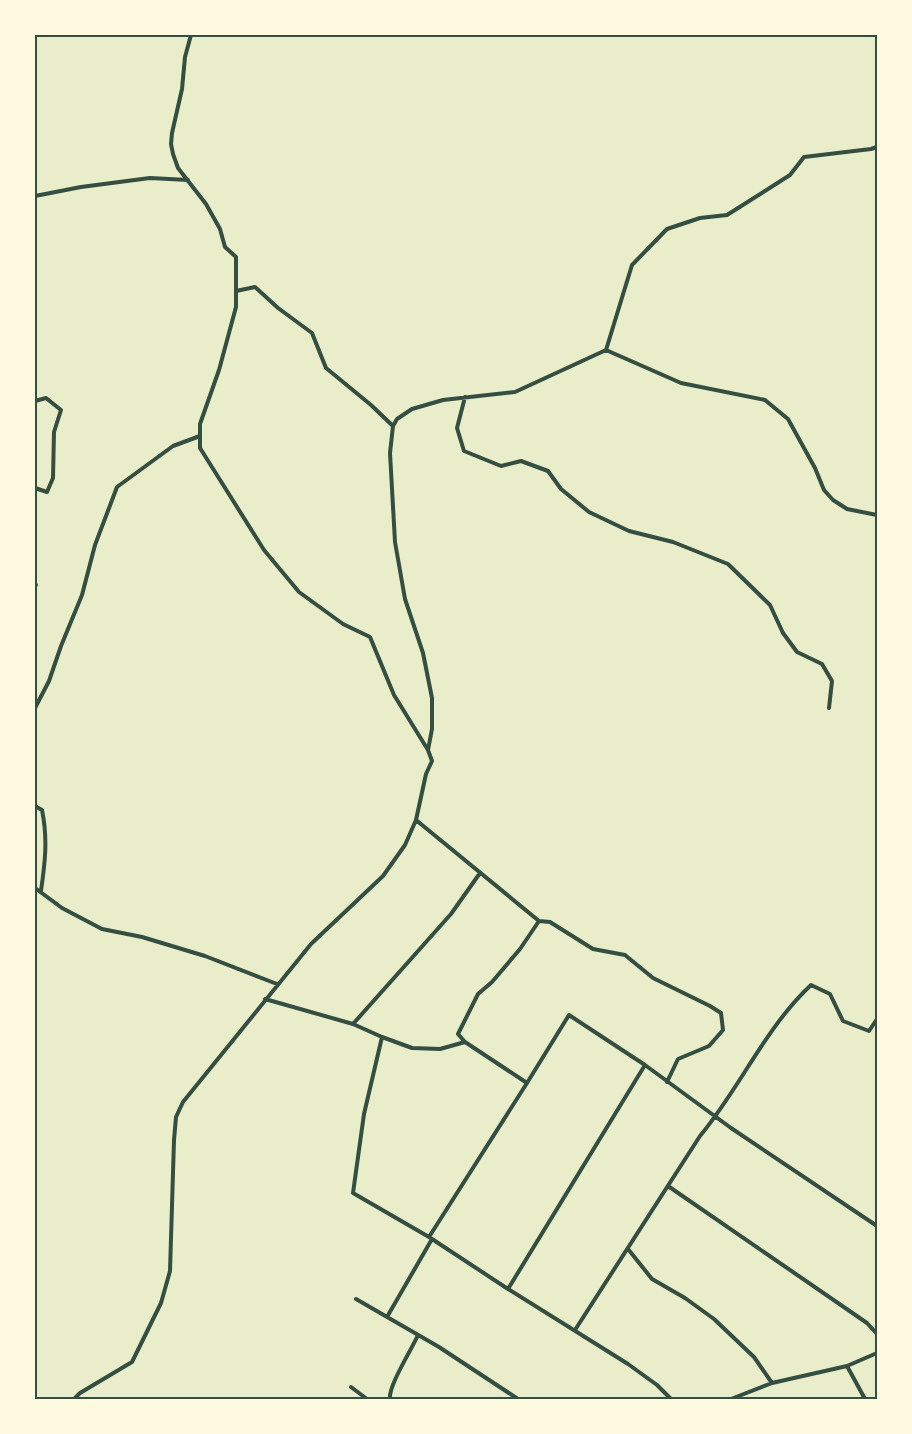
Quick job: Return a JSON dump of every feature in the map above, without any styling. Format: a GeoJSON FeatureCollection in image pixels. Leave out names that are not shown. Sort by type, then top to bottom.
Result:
{"type":"FeatureCollection","features":[{"type":"Feature","properties":{"kind":"street"},"geometry":{"type":"LineString","coordinates":[[74,1399],[80,1393],[128,1366],[136,1356],[160,1302],[170,1271],[174,1140],[178,1110],[277,984],[311,944],[383,876],[405,846],[416,820],[426,774],[432,760],[428,750],[394,695],[370,637],[343,624],[299,592],[264,550],[200,448],[200,424],[219,370],[236,307],[236,257],[225,247],[220,229],[206,204],[178,168],[171,144],[182,89],[185,57],[191,35]]}},
{"type":"Feature","properties":{"kind":"street"},"geometry":{"type":"LineString","coordinates":[[428,750],[432,728],[432,698],[423,653],[405,599],[395,542],[390,453],[393,426],[397,419],[412,409],[443,400],[515,392],[606,350],[632,265],[667,229],[700,218],[728,215],[790,175],[804,157],[877,148]]}},
{"type":"Feature","properties":{"kind":"street"},"geometry":{"type":"LineString","coordinates":[[35,196],[81,187],[150,178],[188,180]]}},
{"type":"Feature","properties":{"kind":"street"},"geometry":{"type":"LineString","coordinates":[[236,291],[256,287],[278,308],[312,333],[326,368],[393,426]]}},
{"type":"Feature","properties":{"kind":"street"},"geometry":{"type":"LineString","coordinates":[[606,350],[681,383],[765,400],[788,420],[815,468],[824,490],[833,500],[847,509],[877,515]]}},
{"type":"Feature","properties":{"kind":"street"},"geometry":{"type":"LineString","coordinates":[[465,397],[457,428],[464,451],[501,466],[521,460],[548,471],[561,488],[589,512],[629,531],[673,542],[728,564],[770,605],[783,633],[797,652],[822,664],[832,681],[829,708]]}},
{"type":"Feature","properties":{"kind":"street"},"geometry":{"type":"LineString","coordinates":[[35,401],[46,398],[61,410],[54,432],[53,478],[47,492],[35,488]]}},
{"type":"Feature","properties":{"kind":"street"},"geometry":{"type":"LineString","coordinates":[[35,708],[50,681],[61,646],[82,596],[95,545],[117,487],[173,446],[200,436]]}},
{"type":"Feature","properties":{"kind":"street"},"geometry":{"type":"LineString","coordinates":[[35,806],[42,810],[46,831],[41,891]]}},
{"type":"Feature","properties":{"kind":"street"},"geometry":{"type":"LineString","coordinates":[[416,820],[539,921],[550,922],[593,949],[626,955],[653,978],[710,1006],[720,1013],[723,1030],[709,1046],[678,1059],[667,1082]]}},
{"type":"Feature","properties":{"kind":"street"},"geometry":{"type":"LineString","coordinates":[[353,1024],[451,914],[480,873]]}},
{"type":"Feature","properties":{"kind":"street"},"geometry":{"type":"LineString","coordinates":[[35,888],[62,908],[102,929],[142,937],[205,956],[277,984]]}},
{"type":"Feature","properties":{"kind":"street"},"geometry":{"type":"LineString","coordinates":[[527,1083],[465,1042],[458,1034],[478,994],[492,982],[520,949],[539,921]]}},
{"type":"Feature","properties":{"kind":"street"},"geometry":{"type":"LineString","coordinates":[[575,1330],[700,1136],[716,1118],[793,1002],[811,985],[830,994],[843,1021],[869,1031],[877,1020]]}},
{"type":"Feature","properties":{"kind":"street"},"geometry":{"type":"LineString","coordinates":[[265,999],[353,1024],[412,1048],[440,1049],[465,1042]]}},
{"type":"Feature","properties":{"kind":"street"},"geometry":{"type":"LineString","coordinates":[[387,1317],[430,1238],[569,1014],[644,1065],[716,1118],[877,1226]]}},
{"type":"Feature","properties":{"kind":"street"},"geometry":{"type":"LineString","coordinates":[[382,1037],[364,1114],[353,1193],[430,1238],[628,1364],[657,1385],[671,1399]]}},
{"type":"Feature","properties":{"kind":"street"},"geometry":{"type":"LineString","coordinates":[[508,1289],[644,1065]]}},
{"type":"Feature","properties":{"kind":"street"},"geometry":{"type":"LineString","coordinates":[[668,1186],[867,1323],[877,1334]]}},
{"type":"Feature","properties":{"kind":"street"},"geometry":{"type":"LineString","coordinates":[[628,1249],[652,1279],[692,1303],[728,1331],[754,1356],[772,1383]]}},
{"type":"Feature","properties":{"kind":"street"},"geometry":{"type":"LineString","coordinates":[[356,1299],[418,1335],[518,1399]]}},
{"type":"Feature","properties":{"kind":"street"},"geometry":{"type":"LineString","coordinates":[[390,1399],[389,1395],[393,1382],[418,1335]]}},
{"type":"Feature","properties":{"kind":"street"},"geometry":{"type":"LineString","coordinates":[[731,1399],[772,1383],[847,1366],[877,1353]]}},
{"type":"Feature","properties":{"kind":"street"},"geometry":{"type":"LineString","coordinates":[[847,1366],[865,1399]]}},
{"type":"Feature","properties":{"kind":"street"},"geometry":{"type":"LineString","coordinates":[[351,1387],[367,1399]]}}]}
